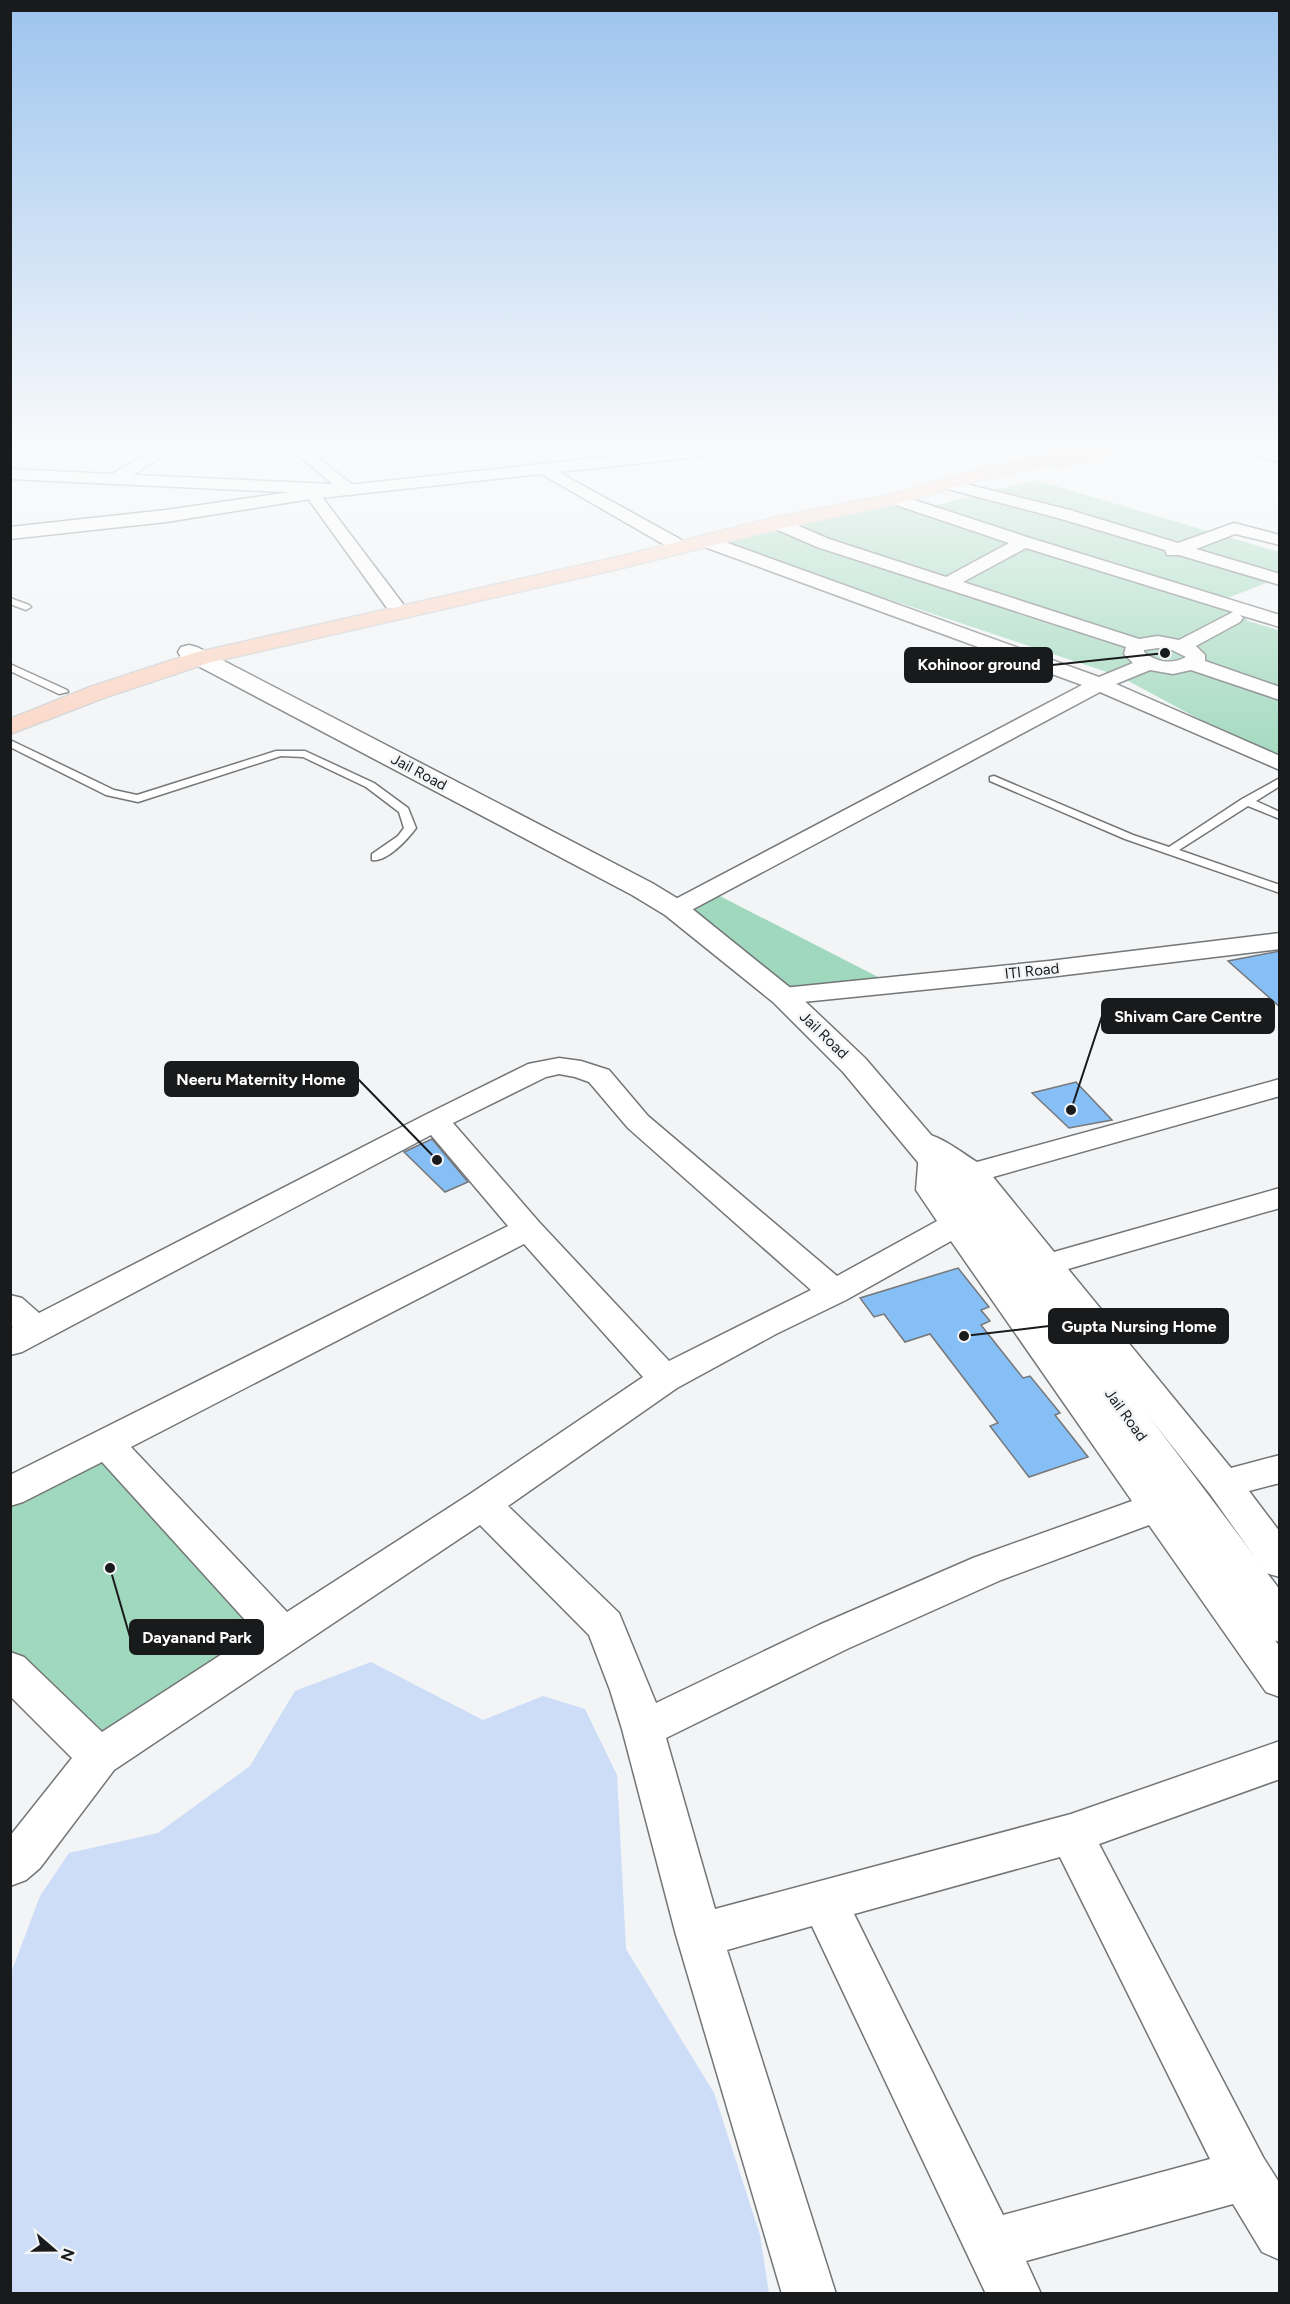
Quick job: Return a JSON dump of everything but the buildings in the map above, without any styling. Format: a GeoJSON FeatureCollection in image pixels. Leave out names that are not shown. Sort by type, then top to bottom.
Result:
{"type":"FeatureCollection","features":[{"type":"Feature","properties":{"kind":"main road"},"geometry":{"type":"LineString","coordinates":[[10,709],[196,655],[394,604],[598,560]]}},
{"type":"Feature","properties":{"kind":"main road"},"geometry":{"type":"LineString","coordinates":[[10,727],[196,655],[622,560]]}},
{"type":"Feature","properties":{"kind":"street"},"geometry":{"type":"LineString","coordinates":[[360,560],[394,604]]}},
{"type":"Feature","properties":{"kind":"street"},"geometry":{"type":"LineString","coordinates":[[756,560],[1099,684],[1280,764]]}},
{"type":"Feature","properties":{"kind":"street"},"geometry":{"type":"LineString","coordinates":[[875,560],[1138,645],[1158,642],[1280,694]]}},
{"type":"Feature","properties":{"kind":"street"},"geometry":{"type":"LineString","coordinates":[[948,583],[992,560]]}},
{"type":"Feature","properties":{"kind":"street"},"geometry":{"type":"LineString","coordinates":[[1080,560],[1120,572],[1228,611],[1259,622],[1276,620],[1278,614],[1276,610],[1262,602],[1240,600],[1228,611],[1187,655],[1172,668],[1148,664],[1134,654],[1138,645]]}},
{"type":"Feature","properties":{"kind":"street"},"geometry":{"type":"LineString","coordinates":[[1120,572],[1151,560]]}},
{"type":"Feature","properties":{"kind":"street"},"geometry":{"type":"LineString","coordinates":[[1212,560],[1280,580]]}},
{"type":"Feature","properties":{"kind":"street"},"geometry":{"type":"LineString","coordinates":[[1262,602],[1280,593]]}},
{"type":"Feature","properties":{"kind":"street","name":"Jail Road"},"geometry":{"type":"LineString","coordinates":[[196,655],[642,889],[675,909],[783,996],[854,1065],[925,1148]]}},
{"type":"Feature","properties":{"kind":"street"},"geometry":{"type":"LineString","coordinates":[[675,909],[1099,684],[1148,664]]}},
{"type":"Feature","properties":{"kind":"street","name":"ITI Road"},"geometry":{"type":"LineString","coordinates":[[783,996],[1049,969],[1280,941]]}},
{"type":"Feature","properties":{"kind":"street"},"geometry":{"type":"LineString","coordinates":[[10,1306],[23,1336],[435,1121],[538,1070],[560,1066],[581,1069],[599,1076],[638,1122],[834,1292]]}},
{"type":"Feature","properties":{"kind":"street"},"geometry":{"type":"LineString","coordinates":[[10,1865],[24,1853],[99,1757],[483,1504],[665,1379],[764,1326],[834,1292],[966,1199],[1280,1087]]}},
{"type":"Feature","properties":{"kind":"street"},"geometry":{"type":"LineString","coordinates":[[435,1121],[528,1229],[665,1379]]}},
{"type":"Feature","properties":{"kind":"street"},"geometry":{"type":"LineString","coordinates":[[925,1148],[931,1190],[966,1199],[1049,1264],[1223,1484],[1280,1562]]}},
{"type":"Feature","properties":{"kind":"street"},"geometry":{"type":"LineString","coordinates":[[925,1148],[966,1199],[1156,1507],[1280,1680]]}},
{"type":"Feature","properties":{"kind":"street"},"geometry":{"type":"LineString","coordinates":[[1049,1264],[1280,1198]]}},
{"type":"Feature","properties":{"kind":"street","name":"Jail Road"},"geometry":{"type":"LineString","coordinates":[[966,1199],[1280,1624]]}},
{"type":"Feature","properties":{"kind":"street"},"geometry":{"type":"LineString","coordinates":[[10,1492],[528,1229]]}},
{"type":"Feature","properties":{"kind":"street"},"geometry":{"type":"LineString","coordinates":[[106,1443],[284,1635]]}},
{"type":"Feature","properties":{"kind":"street"},"geometry":{"type":"LineString","coordinates":[[1223,1484],[1280,1469]]}},
{"type":"Feature","properties":{"kind":"street"},"geometry":{"type":"LineString","coordinates":[[483,1504],[605,1624],[631,1690],[699,1935],[808,2294]]}},
{"type":"Feature","properties":{"kind":"street"},"geometry":{"type":"LineString","coordinates":[[643,1730],[833,1637],[987,1569],[1156,1507]]}},
{"type":"Feature","properties":{"kind":"street"},"geometry":{"type":"LineString","coordinates":[[10,1669],[99,1757]]}},
{"type":"Feature","properties":{"kind":"street"},"geometry":{"type":"LineString","coordinates":[[699,1935],[1071,1834],[1280,1760]]}},
{"type":"Feature","properties":{"kind":"street"},"geometry":{"type":"LineString","coordinates":[[1071,1834],[1245,2175],[1280,2234]]}},
{"type":"Feature","properties":{"kind":"street"},"geometry":{"type":"LineString","coordinates":[[824,1901],[1014,2294]]}},
{"type":"Feature","properties":{"kind":"street"},"geometry":{"type":"LineString","coordinates":[[991,2244],[1245,2175]]}},
{"type":"Feature","properties":{"kind":"lane"},"geometry":{"type":"LineString","coordinates":[[10,601],[26,607]]}},
{"type":"Feature","properties":{"kind":"lane"},"geometry":{"type":"LineString","coordinates":[[10,667],[63,692]]}},
{"type":"Feature","properties":{"kind":"lane"},"geometry":{"type":"LineString","coordinates":[[10,743],[110,793],[138,799],[280,753],[305,754],[370,785],[404,810],[410,828],[402,838],[376,857]]}},
{"type":"Feature","properties":{"kind":"lane"},"geometry":{"type":"LineString","coordinates":[[994,779],[1048,804],[1170,851],[1280,889]]}},
{"type":"Feature","properties":{"kind":"lane"},"geometry":{"type":"LineString","coordinates":[[1170,851],[1280,781]]}},
{"type":"Feature","properties":{"kind":"lane"},"geometry":{"type":"LineString","coordinates":[[1246,801],[1280,816]]}},
{"type":"Feature","properties":{"kind":"green space"},"geometry":{"type":"Polygon","coordinates":[[[770,560],[1279,560],[1279,578],[1225,599],[1230,601],[1248,621],[1279,630],[1279,762],[1119,676],[770,560]]]}},
{"type":"Feature","properties":{"kind":"green space"},"geometry":{"type":"Polygon","coordinates":[[[710,891],[880,978],[793,992],[684,906],[710,891]]]}},
{"type":"Feature","properties":{"kind":"green space"},"geometry":{"type":"Polygon","coordinates":[[[103,1453],[269,1634],[102,1742],[11,1653],[10,1502],[103,1453]]]}},
{"type":"Feature","properties":{"kind":"water"},"geometry":{"type":"Polygon","coordinates":[[[371,1662],[483,1720],[543,1696],[585,1709],[617,1775],[626,1949],[714,2093],[760,2235],[769,2293],[11,2293],[11,1973],[40,1896],[69,1853],[158,1833],[250,1766],[295,1691],[371,1662]]]}},
{"type":"Feature","properties":{"kind":"place","name":"Kohinoor ground"},"geometry":{"type":"Point","coordinates":[1165,653]}},
{"type":"Feature","properties":{"kind":"place","name":"Shivam Care Centre"},"geometry":{"type":"Point","coordinates":[1071,1110]}},
{"type":"Feature","properties":{"kind":"place","name":"Neeru Maternity Home"},"geometry":{"type":"Point","coordinates":[437,1160]}},
{"type":"Feature","properties":{"kind":"place","name":"Gupta Nursing Home"},"geometry":{"type":"Point","coordinates":[964,1336]}},
{"type":"Feature","properties":{"kind":"place","name":"Dayanand Park"},"geometry":{"type":"Point","coordinates":[110,1568]}}]}
